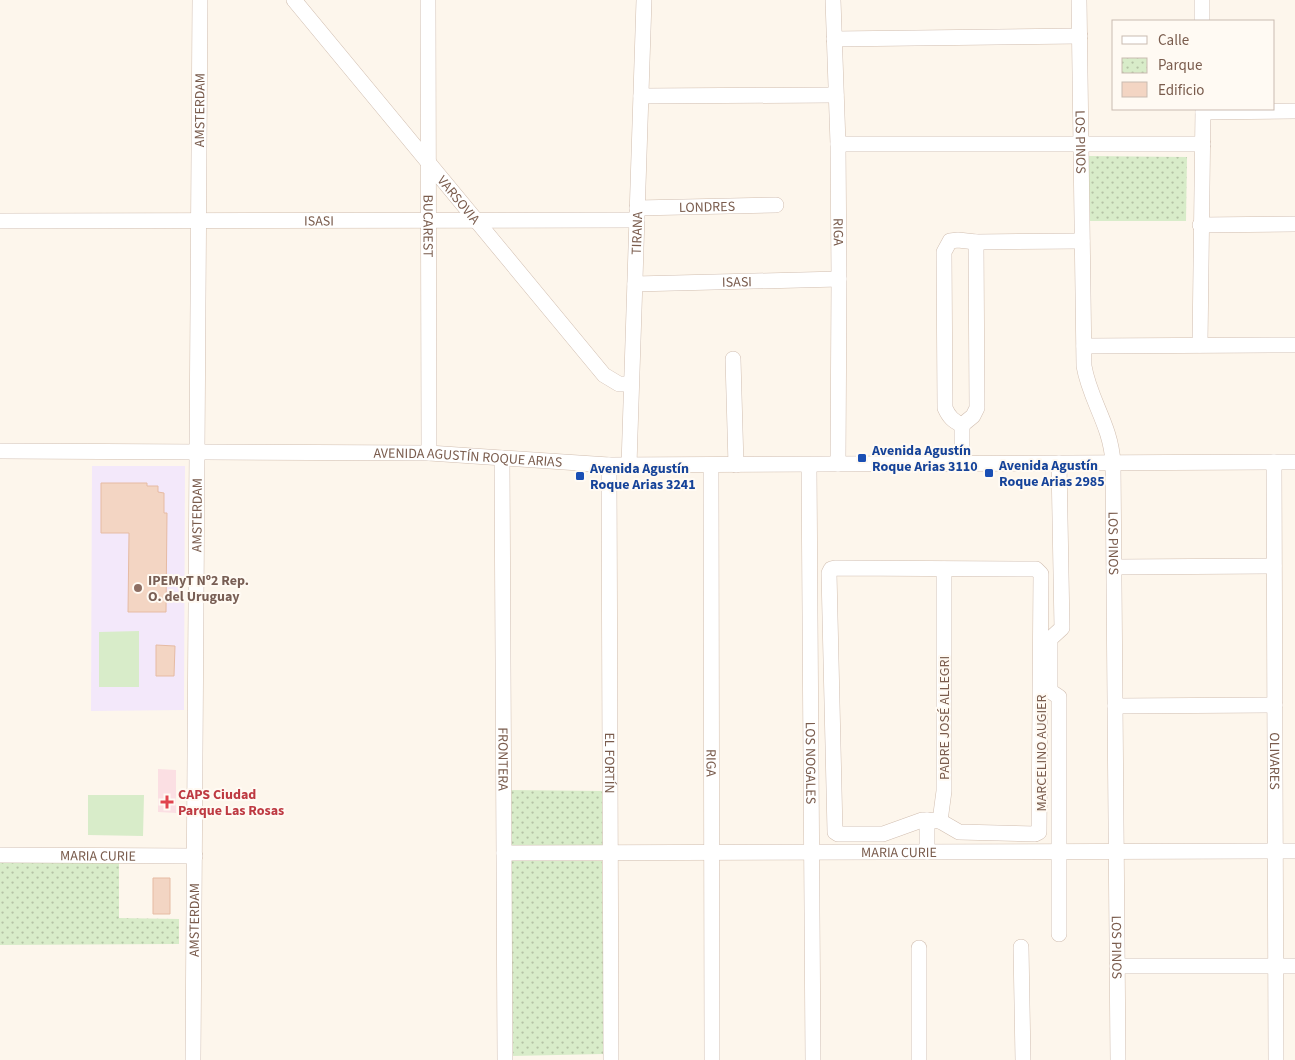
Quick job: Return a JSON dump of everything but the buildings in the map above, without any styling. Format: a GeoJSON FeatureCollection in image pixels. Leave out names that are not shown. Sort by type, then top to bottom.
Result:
{"type":"FeatureCollection","features":[{"type":"Feature","properties":{"kind":"street","name":"AMSTERDAM"},"geometry":{"type":"LineString","coordinates":[[193,1060],[200,0]]}},
{"type":"Feature","properties":{"kind":"street","name":"VARSOVIA"},"geometry":{"type":"LineString","coordinates":[[294,0],[604,375],[619,384],[631,384]]}},
{"type":"Feature","properties":{"kind":"street","name":"BUCAREST"},"geometry":{"type":"LineString","coordinates":[[428,0],[429,453]]}},
{"type":"Feature","properties":{"kind":"street","name":"TIRANA"},"geometry":{"type":"LineString","coordinates":[[629,465],[644,0]]}},
{"type":"Feature","properties":{"kind":"street","name":"RIGA"},"geometry":{"type":"LineString","coordinates":[[833,0],[838,144],[838,464]]}},
{"type":"Feature","properties":{"kind":"street","name":"LOS PINOS"},"geometry":{"type":"LineString","coordinates":[[1079,0],[1086,377],[1109,434],[1113,463],[1118,1060]]}},
{"type":"Feature","properties":{"kind":"street"},"geometry":{"type":"LineString","coordinates":[[1202,0],[1202,20]]}},
{"type":"Feature","properties":{"kind":"street"},"geometry":{"type":"LineString","coordinates":[[834,39],[1080,36]]}},
{"type":"Feature","properties":{"kind":"street"},"geometry":{"type":"LineString","coordinates":[[641,96],[836,96]]}},
{"type":"Feature","properties":{"kind":"street"},"geometry":{"type":"LineString","coordinates":[[1200,345],[1202,110],[1295,111]]}},
{"type":"Feature","properties":{"kind":"street"},"geometry":{"type":"LineString","coordinates":[[838,144],[1203,144]]}},
{"type":"Feature","properties":{"kind":"street","name":"LONDRES"},"geometry":{"type":"LineString","coordinates":[[637,214],[776,205]]}},
{"type":"Feature","properties":{"kind":"street","name":"ISASI"},"geometry":{"type":"LineString","coordinates":[[0,221],[476,220],[637,214]]}},
{"type":"Feature","properties":{"kind":"street"},"geometry":{"type":"LineString","coordinates":[[1200,225],[1295,224]]}},
{"type":"Feature","properties":{"kind":"street"},"geometry":{"type":"LineString","coordinates":[[962,425],[949,417],[945,408],[944,252],[946,246],[950,241],[958,240],[976,242],[1082,241]]}},
{"type":"Feature","properties":{"kind":"street"},"geometry":{"type":"LineString","coordinates":[[962,425],[973,416],[977,408],[976,242]]}},
{"type":"Feature","properties":{"kind":"street","name":"ISASI"},"geometry":{"type":"LineString","coordinates":[[635,284],[839,279]]}},
{"type":"Feature","properties":{"kind":"street"},"geometry":{"type":"LineString","coordinates":[[1084,346],[1295,345]]}},
{"type":"Feature","properties":{"kind":"street"},"geometry":{"type":"LineString","coordinates":[[733,359],[736,465]]}},
{"type":"Feature","properties":{"kind":"street"},"geometry":{"type":"LineString","coordinates":[[962,425],[962,464]]}},
{"type":"Feature","properties":{"kind":"street","name":"AVENIDA AGUSTÍN ROQUE ARIAS"},"geometry":{"type":"LineString","coordinates":[[0,451],[429,453],[609,465],[1295,462]]}},
{"type":"Feature","properties":{"kind":"street","name":"FRONTERA"},"geometry":{"type":"LineString","coordinates":[[502,458],[505,1060]]}},
{"type":"Feature","properties":{"kind":"street","name":"OLIVARES"},"geometry":{"type":"LineString","coordinates":[[1274,462],[1276,1060]]}},
{"type":"Feature","properties":{"kind":"street"},"geometry":{"type":"LineString","coordinates":[[1059,463],[1062,628],[1050,639],[1050,691],[1059,697],[1059,934]]}},
{"type":"Feature","properties":{"kind":"street","name":"EL FORTÍN"},"geometry":{"type":"LineString","coordinates":[[609,465],[611,1060]]}},
{"type":"Feature","properties":{"kind":"street","name":"RIGA"},"geometry":{"type":"LineString","coordinates":[[711,465],[712,1060]]}},
{"type":"Feature","properties":{"kind":"street","name":"LOS NOGALES"},"geometry":{"type":"LineString","coordinates":[[809,465],[813,1060]]}},
{"type":"Feature","properties":{"kind":"street"},"geometry":{"type":"LineString","coordinates":[[1114,567],[1274,566]]}},
{"type":"Feature","properties":{"kind":"street"},"geometry":{"type":"LineString","coordinates":[[933,821],[922,820],[882,834],[838,834],[835,832],[829,573],[835,568],[944,570]]}},
{"type":"Feature","properties":{"kind":"street","name":"MARCELINO AUGIER"},"geometry":{"type":"LineString","coordinates":[[933,821],[959,832],[1035,834],[1039,832],[1040,571],[1036,569],[944,570]]}},
{"type":"Feature","properties":{"kind":"street","name":"PADRE JOSÉ ALLEGRI"},"geometry":{"type":"LineString","coordinates":[[927,852],[933,821],[944,791],[944,570]]}},
{"type":"Feature","properties":{"kind":"street"},"geometry":{"type":"LineString","coordinates":[[1115,706],[1275,705]]}},
{"type":"Feature","properties":{"kind":"street","name":"MARIA CURIE"},"geometry":{"type":"LineString","coordinates":[[504,853],[1295,851]]}},
{"type":"Feature","properties":{"kind":"street","name":"MARIA CURIE"},"geometry":{"type":"LineString","coordinates":[[0,855],[194,856]]}},
{"type":"Feature","properties":{"kind":"street"},"geometry":{"type":"LineString","coordinates":[[1021,947],[1023,1060]]}},
{"type":"Feature","properties":{"kind":"street"},"geometry":{"type":"LineString","coordinates":[[919,948],[919,1060]]}},
{"type":"Feature","properties":{"kind":"street"},"geometry":{"type":"LineString","coordinates":[[1117,966],[1295,966]]}},
{"type":"Feature","properties":{"kind":"shaded area","name":"IPEMyT Nº2 Rep. O. del Uruguay"},"geometry":{"type":"Polygon","coordinates":[[[92,466],[185,466],[184,710],[91,711],[92,466]]]}},
{"type":"Feature","properties":{"kind":"shaded area","name":"CAPS Ciudad Parque Las Rosas"},"geometry":{"type":"Polygon","coordinates":[[[158,769],[176,770],[176,813],[158,812],[158,769]]]}},
{"type":"Feature","properties":{"kind":"green space"},"geometry":{"type":"Polygon","coordinates":[[[1089,156],[1187,157],[1186,221],[1089,221],[1089,156]]]}},
{"type":"Feature","properties":{"kind":"green space"},"geometry":{"type":"Polygon","coordinates":[[[139,631],[139,687],[99,687],[99,632],[139,631]]]}},
{"type":"Feature","properties":{"kind":"green space"},"geometry":{"type":"Polygon","coordinates":[[[508,790],[606,791],[605,848],[508,847],[508,790]]]}},
{"type":"Feature","properties":{"kind":"green space"},"geometry":{"type":"Polygon","coordinates":[[[88,795],[144,795],[143,836],[88,835],[88,795]]]}},
{"type":"Feature","properties":{"kind":"green space"},"geometry":{"type":"Polygon","coordinates":[[[0,859],[119,860],[119,918],[179,919],[179,944],[0,945],[0,859]]]}},
{"type":"Feature","properties":{"kind":"green space"},"geometry":{"type":"Polygon","coordinates":[[[510,861],[602,861],[604,1054],[511,1056],[510,861]]]}},
{"type":"Feature","properties":{"kind":"place","name":"Avenida Agustín Roque Arias 3110"},"geometry":{"type":"Point","coordinates":[862,458]}},
{"type":"Feature","properties":{"kind":"place","name":"Avenida Agustín Roque Arias 2985"},"geometry":{"type":"Point","coordinates":[989,473]}},
{"type":"Feature","properties":{"kind":"place","name":"Avenida Agustín Roque Arias 3241"},"geometry":{"type":"Point","coordinates":[580,476]}},
{"type":"Feature","properties":{"kind":"place","name":"IPEMyT Nº2 Rep. O. del Uruguay"},"geometry":{"type":"Point","coordinates":[138,588]}},
{"type":"Feature","properties":{"kind":"place","name":"CAPS Ciudad Parque Las Rosas"},"geometry":{"type":"Point","coordinates":[167,802]}}]}
